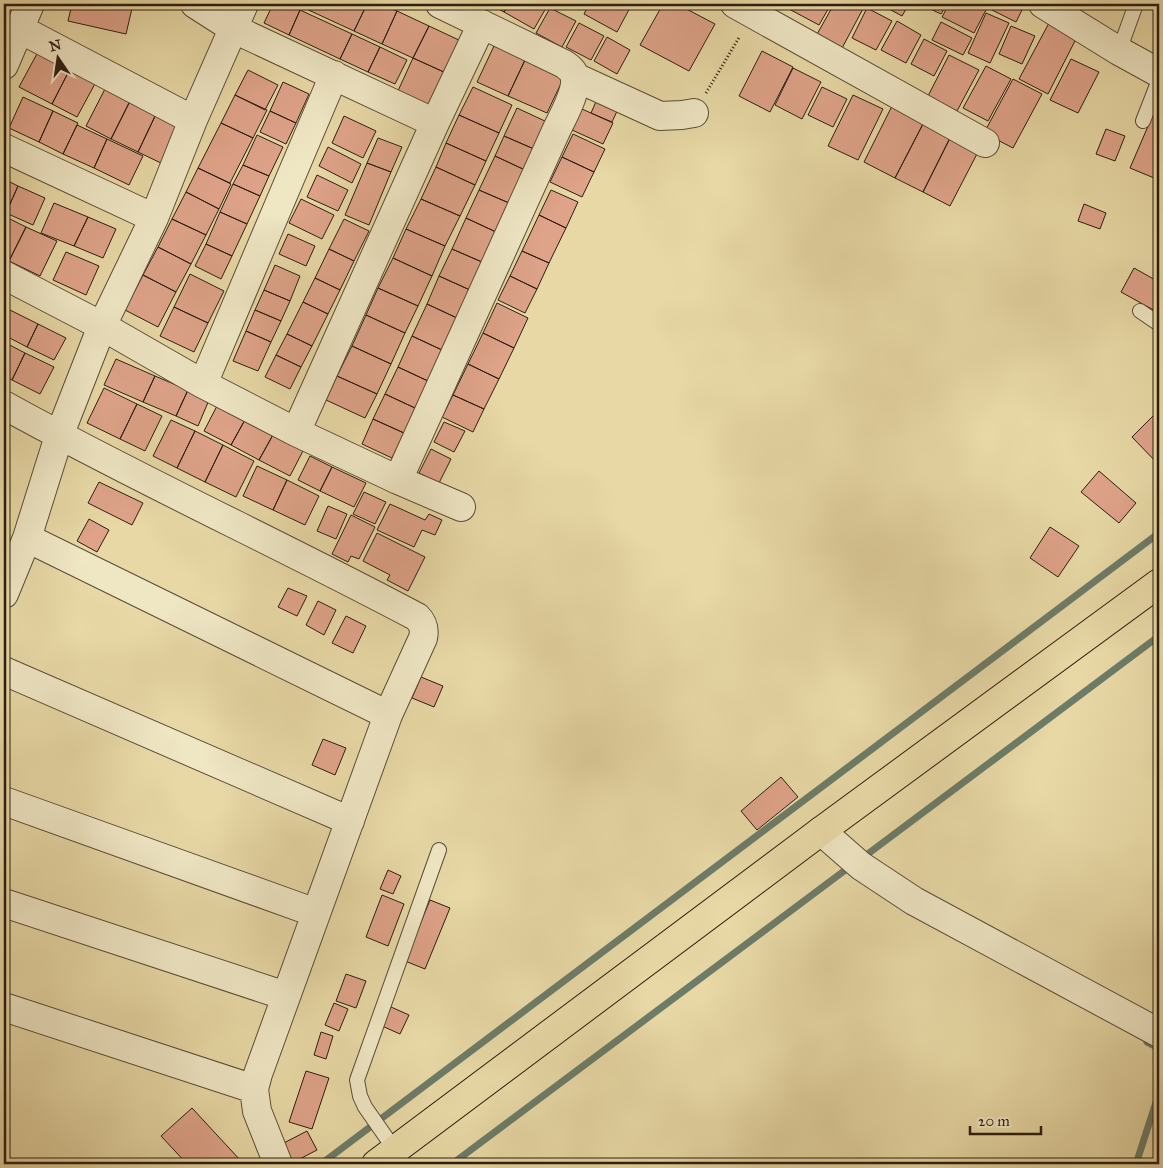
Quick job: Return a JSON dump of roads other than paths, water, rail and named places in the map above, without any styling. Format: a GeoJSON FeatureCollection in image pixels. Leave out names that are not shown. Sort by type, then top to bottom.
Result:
{"type":"FeatureCollection","features":[{"type":"Feature","properties":{"kind":"main road"},"geometry":{"type":"LineString","coordinates":[[385,1157],[831,840],[1159,583]]}},
{"type":"Feature","properties":{"kind":"street"},"geometry":{"type":"LineString","coordinates":[[4,65],[18,28],[30,4]]}},
{"type":"Feature","properties":{"kind":"street"},"geometry":{"type":"LineString","coordinates":[[195,4],[234,29],[435,123]]}},
{"type":"Feature","properties":{"kind":"street"},"geometry":{"type":"LineString","coordinates":[[4,594],[27,538],[58,436],[102,326],[154,218],[193,120],[244,4]]}},
{"type":"Feature","properties":{"kind":"street"},"geometry":{"type":"LineString","coordinates":[[398,480],[572,96],[575,78],[572,70],[564,64],[440,4]]}},
{"type":"Feature","properties":{"kind":"street"},"geometry":{"type":"LineString","coordinates":[[1042,4],[1159,73]]}},
{"type":"Feature","properties":{"kind":"street"},"geometry":{"type":"LineString","coordinates":[[760,11],[985,143]]}},
{"type":"Feature","properties":{"kind":"street"},"geometry":{"type":"LineString","coordinates":[[296,432],[435,123],[482,24]]}},
{"type":"Feature","properties":{"kind":"street"},"geometry":{"type":"LineString","coordinates":[[18,28],[193,120]]}},
{"type":"Feature","properties":{"kind":"street"},"geometry":{"type":"LineString","coordinates":[[202,384],[334,75]]}},
{"type":"Feature","properties":{"kind":"street"},"geometry":{"type":"LineString","coordinates":[[575,78],[660,116],[694,113]]}},
{"type":"Feature","properties":{"kind":"street"},"geometry":{"type":"LineString","coordinates":[[4,148],[154,218]]}},
{"type":"Feature","properties":{"kind":"street"},"geometry":{"type":"LineString","coordinates":[[4,275],[102,326],[202,384],[296,432],[461,507]]}},
{"type":"Feature","properties":{"kind":"street"},"geometry":{"type":"LineString","coordinates":[[4,405],[58,436],[417,616],[423,626],[423,638],[388,715],[258,1074],[254,1089],[258,1111],[278,1164]]}},
{"type":"Feature","properties":{"kind":"street"},"geometry":{"type":"LineString","coordinates":[[27,538],[388,715]]}},
{"type":"Feature","properties":{"kind":"street"},"geometry":{"type":"LineString","coordinates":[[4,671],[350,821]]}},
{"type":"Feature","properties":{"kind":"street"},"geometry":{"type":"LineString","coordinates":[[4,801],[316,914]]}},
{"type":"Feature","properties":{"kind":"street"},"geometry":{"type":"LineString","coordinates":[[831,840],[861,866],[914,901],[1159,1033]]}},
{"type":"Feature","properties":{"kind":"street"},"geometry":{"type":"LineString","coordinates":[[4,902],[286,996]]}},
{"type":"Feature","properties":{"kind":"street"},"geometry":{"type":"LineString","coordinates":[[4,1007],[254,1089]]}},
{"type":"Feature","properties":{"kind":"lane"},"geometry":{"type":"LineString","coordinates":[[1119,51],[1136,4]]}},
{"type":"Feature","properties":{"kind":"lane"},"geometry":{"type":"LineString","coordinates":[[1143,121],[1159,80]]}},
{"type":"Feature","properties":{"kind":"lane"},"geometry":{"type":"LineString","coordinates":[[1140,311],[1159,324]]}},
{"type":"Feature","properties":{"kind":"lane"},"geometry":{"type":"LineString","coordinates":[[385,1157],[360,1096],[357,1080],[439,850]]}},
{"type":"Feature","properties":{"kind":"waterway"},"geometry":{"type":"LineString","coordinates":[[321,1164],[1159,533]]}},
{"type":"Feature","properties":{"kind":"waterway"},"geometry":{"type":"LineString","coordinates":[[861,859],[1159,636]]}},
{"type":"Feature","properties":{"kind":"waterway"},"geometry":{"type":"LineString","coordinates":[[452,1164],[852,865]]}},
{"type":"Feature","properties":{"kind":"waterway"},"geometry":{"type":"LineString","coordinates":[[1147,1042],[1159,1048]]}},
{"type":"Feature","properties":{"kind":"waterway"},"geometry":{"type":"LineString","coordinates":[[1136,1164],[1159,1093]]}}]}
